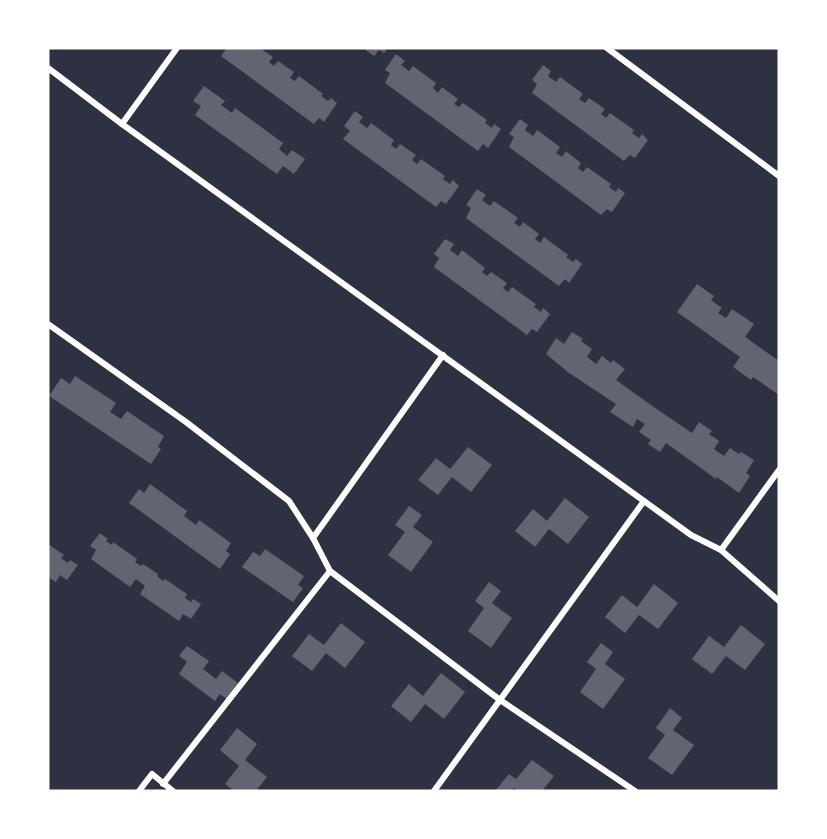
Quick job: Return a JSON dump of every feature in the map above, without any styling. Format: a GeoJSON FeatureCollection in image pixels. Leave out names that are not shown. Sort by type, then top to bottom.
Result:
{"type":"FeatureCollection","features":[{"type":"Feature","properties":{"kind":"street"},"geometry":{"type":"LineString","coordinates":[[122,124],[177,48]]}},
{"type":"Feature","properties":{"kind":"street"},"geometry":{"type":"LineString","coordinates":[[606,48],[779,176]]}},
{"type":"Feature","properties":{"kind":"street"},"geometry":{"type":"LineString","coordinates":[[48,68],[122,124],[691,535],[721,550],[779,601]]}},
{"type":"Feature","properties":{"kind":"street"},"geometry":{"type":"LineString","coordinates":[[48,324],[186,422],[289,501],[313,538],[330,571],[500,700],[635,791]]}},
{"type":"Feature","properties":{"kind":"street"},"geometry":{"type":"LineString","coordinates":[[313,538],[443,355]]}},
{"type":"Feature","properties":{"kind":"street"},"geometry":{"type":"LineString","coordinates":[[721,550],[779,470]]}},
{"type":"Feature","properties":{"kind":"street"},"geometry":{"type":"LineString","coordinates":[[434,791],[644,501]]}},
{"type":"Feature","properties":{"kind":"street"},"geometry":{"type":"LineString","coordinates":[[163,784],[330,571]]}},
{"type":"Feature","properties":{"kind":"street"},"geometry":{"type":"LineString","coordinates":[[139,791],[152,774],[173,791]]}},
{"type":"Feature","properties":{"kind":"building"},"geometry":{"type":"Polygon","coordinates":[[[227,48],[260,48],[273,57],[269,62],[274,66],[278,61],[294,72],[290,78],[295,81],[299,76],[323,94],[321,96],[328,101],[331,98],[337,103],[324,122],[319,118],[314,124],[221,56],[227,48]]]}},
{"type":"Feature","properties":{"kind":"building"},"geometry":{"type":"Polygon","coordinates":[[[363,48],[388,48],[384,53],[379,50],[374,56],[363,48]]]}},
{"type":"Feature","properties":{"kind":"building"},"geometry":{"type":"Polygon","coordinates":[[[396,54],[405,61],[401,65],[409,71],[413,66],[436,83],[433,88],[438,93],[442,87],[458,99],[454,104],[459,107],[463,103],[487,120],[485,123],[492,128],[494,124],[501,129],[488,148],[483,144],[478,151],[385,83],[390,73],[385,70],[396,54]]]}},
{"type":"Feature","properties":{"kind":"building"},"geometry":{"type":"Polygon","coordinates":[[[543,65],[551,71],[548,76],[556,82],[560,77],[583,94],[579,99],[585,103],[589,98],[605,109],[601,114],[606,118],[610,113],[634,130],[632,133],[639,138],[642,134],[648,140],[635,158],[630,155],[624,161],[532,93],[537,84],[532,80],[543,65]]]}},
{"type":"Feature","properties":{"kind":"building"},"geometry":{"type":"Polygon","coordinates":[[[204,86],[225,101],[221,105],[232,113],[235,108],[283,143],[279,149],[287,156],[292,150],[305,159],[294,174],[283,166],[277,174],[195,115],[201,106],[193,101],[204,86]]]}},
{"type":"Feature","properties":{"kind":"building"},"geometry":{"type":"Polygon","coordinates":[[[355,111],[363,117],[359,122],[367,128],[371,123],[394,140],[391,145],[396,149],[400,144],[416,155],[412,160],[417,164],[421,159],[445,176],[443,179],[450,184],[453,180],[459,186],[446,204],[441,201],[436,207],[343,139],[350,131],[344,126],[355,111]]]}},
{"type":"Feature","properties":{"kind":"building"},"geometry":{"type":"Polygon","coordinates":[[[520,119],[528,125],[525,130],[533,136],[537,130],[560,147],[556,153],[562,157],[566,151],[581,163],[578,168],[583,172],[587,167],[611,184],[609,187],[616,192],[618,188],[625,193],[612,212],[607,209],[601,215],[509,147],[514,137],[509,134],[520,119]]]}},
{"type":"Feature","properties":{"kind":"building"},"geometry":{"type":"Polygon","coordinates":[[[477,189],[486,195],[482,200],[490,206],[494,201],[518,218],[514,223],[520,227],[523,222],[539,234],[535,239],[540,243],[544,237],[568,255],[566,257],[573,262],[576,259],[582,264],[569,283],[565,279],[559,286],[466,218],[471,208],[466,205],[477,189]]]}},
{"type":"Feature","properties":{"kind":"building"},"geometry":{"type":"Polygon","coordinates":[[[445,239],[454,244],[450,250],[458,256],[462,250],[485,268],[482,272],[487,276],[491,272],[507,283],[503,288],[508,292],[512,287],[536,304],[534,307],[541,312],[543,308],[550,314],[537,332],[532,329],[527,335],[434,267],[439,258],[434,254],[445,239]]]}},
{"type":"Feature","properties":{"kind":"building"},"geometry":{"type":"Polygon","coordinates":[[[697,284],[714,296],[711,300],[722,308],[718,313],[726,318],[732,309],[754,324],[745,337],[779,361],[779,395],[753,377],[751,380],[733,367],[740,357],[677,312],[697,284]]]}},
{"type":"Feature","properties":{"kind":"building"},"geometry":{"type":"Polygon","coordinates":[[[572,332],[592,349],[587,357],[596,364],[602,356],[611,363],[613,360],[625,369],[616,380],[658,410],[692,433],[699,422],[712,431],[709,434],[719,441],[714,449],[724,456],[730,448],[754,460],[746,473],[750,476],[739,493],[666,443],[660,452],[648,444],[651,440],[639,432],[645,424],[637,419],[633,427],[610,412],[616,404],[569,373],[546,354],[556,338],[564,344],[572,332]]]}},
{"type":"Feature","properties":{"kind":"building"},"geometry":{"type":"Polygon","coordinates":[[[75,376],[116,403],[110,412],[121,419],[127,411],[164,436],[158,447],[161,449],[151,464],[49,396],[61,378],[70,384],[75,376]]]}},
{"type":"Feature","properties":{"kind":"building"},"geometry":{"type":"Polygon","coordinates":[[[468,447],[492,465],[471,492],[452,477],[438,495],[418,480],[436,458],[450,469],[468,447]]]}},
{"type":"Feature","properties":{"kind":"building"},"geometry":{"type":"Polygon","coordinates":[[[150,484],[187,511],[184,516],[196,525],[199,520],[231,543],[226,551],[230,554],[220,569],[129,503],[139,489],[144,493],[150,484]]]}},
{"type":"Feature","properties":{"kind":"building"},"geometry":{"type":"Polygon","coordinates":[[[565,498],[589,517],[568,544],[549,529],[535,547],[515,531],[533,509],[547,521],[565,498]]]}},
{"type":"Feature","properties":{"kind":"building"},"geometry":{"type":"Polygon","coordinates":[[[409,506],[422,515],[413,527],[433,542],[411,572],[388,555],[405,532],[395,525],[409,506]]]}},
{"type":"Feature","properties":{"kind":"building"},"geometry":{"type":"Polygon","coordinates":[[[100,533],[108,539],[106,541],[112,545],[113,542],[137,559],[135,562],[141,566],[143,564],[158,574],[157,576],[163,581],[165,579],[187,594],[185,598],[191,602],[193,599],[201,604],[191,619],[183,614],[179,621],[140,594],[145,586],[136,579],[130,587],[91,559],[96,550],[90,546],[100,533]]]}},
{"type":"Feature","properties":{"kind":"building"},"geometry":{"type":"Polygon","coordinates":[[[48,544],[64,555],[61,558],[68,563],[70,560],[78,565],[67,580],[60,575],[56,582],[48,577],[48,544]]]}},
{"type":"Feature","properties":{"kind":"building"},"geometry":{"type":"Polygon","coordinates":[[[265,549],[304,576],[298,585],[303,588],[293,602],[242,567],[253,552],[260,556],[265,549]]]}},
{"type":"Feature","properties":{"kind":"building"},"geometry":{"type":"Polygon","coordinates":[[[489,582],[501,591],[492,603],[512,618],[491,648],[468,631],[484,608],[475,601],[489,582]]]}},
{"type":"Feature","properties":{"kind":"building"},"geometry":{"type":"Polygon","coordinates":[[[654,584],[678,603],[658,629],[639,615],[625,633],[605,617],[622,595],[637,607],[654,584]]]}},
{"type":"Feature","properties":{"kind":"building"},"geometry":{"type":"Polygon","coordinates":[[[341,623],[365,642],[345,668],[326,653],[312,671],[292,656],[309,634],[324,645],[341,623]]]}},
{"type":"Feature","properties":{"kind":"building"},"geometry":{"type":"Polygon","coordinates":[[[741,625],[765,644],[745,670],[726,656],[712,674],[692,659],[709,636],[724,647],[741,625]]]}},
{"type":"Feature","properties":{"kind":"building"},"geometry":{"type":"Polygon","coordinates":[[[601,643],[613,652],[605,664],[625,679],[603,709],[580,692],[596,669],[587,662],[601,643]]]}},
{"type":"Feature","properties":{"kind":"building"},"geometry":{"type":"Polygon","coordinates":[[[187,646],[209,661],[203,669],[216,679],[222,671],[238,683],[227,699],[220,694],[215,701],[179,674],[187,662],[179,656],[187,646]]]}},
{"type":"Feature","properties":{"kind":"building"},"geometry":{"type":"Polygon","coordinates":[[[441,673],[465,692],[444,719],[425,704],[411,722],[391,706],[409,684],[423,696],[441,673]]]}},
{"type":"Feature","properties":{"kind":"building"},"geometry":{"type":"Polygon","coordinates":[[[670,708],[682,718],[673,730],[694,745],[672,775],[648,758],[665,735],[656,728],[670,708]]]}},
{"type":"Feature","properties":{"kind":"building"},"geometry":{"type":"Polygon","coordinates":[[[237,728],[257,744],[245,760],[267,777],[256,791],[234,791],[225,784],[239,766],[220,750],[237,728]]]}},
{"type":"Feature","properties":{"kind":"building"},"geometry":{"type":"Polygon","coordinates":[[[532,760],[554,776],[542,791],[518,791],[514,788],[512,791],[495,791],[509,774],[516,779],[532,760]]]}}]}
